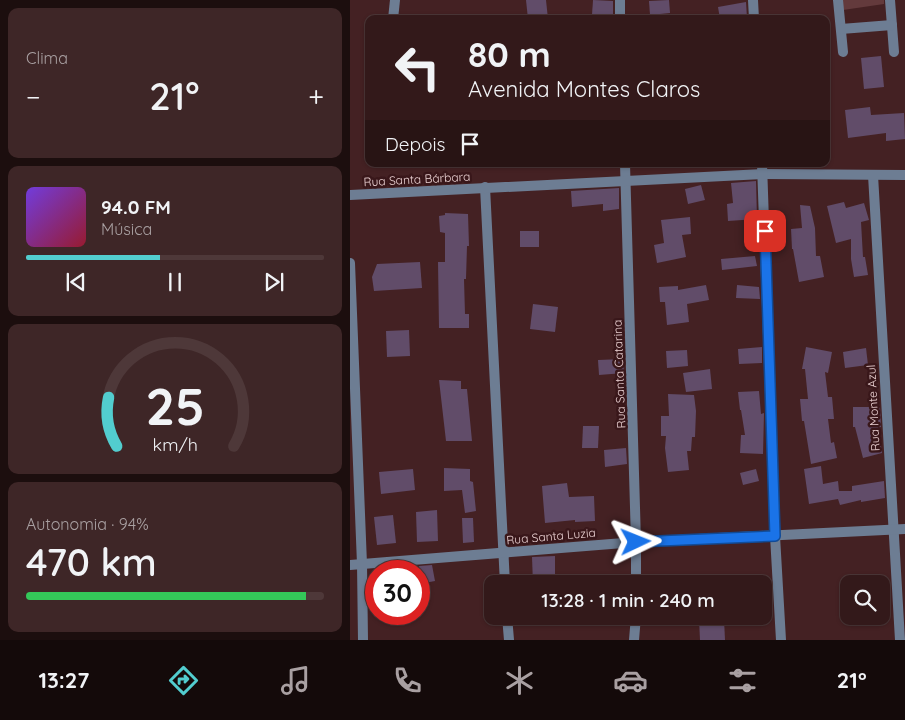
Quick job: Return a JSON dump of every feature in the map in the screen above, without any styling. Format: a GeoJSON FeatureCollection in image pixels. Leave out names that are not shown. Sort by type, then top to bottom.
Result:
{"type":"FeatureCollection","features":[{"type":"Feature","properties":{"kind":"street"},"geometry":{"type":"LineString","coordinates":[[393,15],[395,0]]}},
{"type":"Feature","properties":{"kind":"street"},"geometry":{"type":"LineString","coordinates":[[620,0],[620,15]]}},
{"type":"Feature","properties":{"kind":"street"},"geometry":{"type":"LineString","coordinates":[[753,0],[754,15]]}},
{"type":"Feature","properties":{"kind":"street"},"geometry":{"type":"LineString","coordinates":[[838,0],[843,52]]}},
{"type":"Feature","properties":{"kind":"street"},"geometry":{"type":"LineString","coordinates":[[890,0],[894,52]]}},
{"type":"Feature","properties":{"kind":"street"},"geometry":{"type":"LineString","coordinates":[[841,29],[892,25]]}},
{"type":"Feature","properties":{"kind":"street","name":"Rua Santa Catarina"},"geometry":{"type":"LineString","coordinates":[[625,167],[636,575]]}},
{"type":"Feature","properties":{"kind":"street"},"geometry":{"type":"LineString","coordinates":[[763,169],[775,536],[781,640]]}},
{"type":"Feature","properties":{"kind":"street","name":"Rua Santa Bárbara"},"geometry":{"type":"LineString","coordinates":[[350,195],[626,181],[763,169],[905,175]]}},
{"type":"Feature","properties":{"kind":"street","name":"Rua Monte Azul"},"geometry":{"type":"LineString","coordinates":[[874,175],[892,530],[900,640]]}},
{"type":"Feature","properties":{"kind":"street"},"geometry":{"type":"LineString","coordinates":[[485,187],[505,575]]}},
{"type":"Feature","properties":{"kind":"street"},"geometry":{"type":"LineString","coordinates":[[350,263],[362,564],[363,640]]}},
{"type":"Feature","properties":{"kind":"street","name":"Rua Santa Luzia"},"geometry":{"type":"LineString","coordinates":[[350,565],[636,542],[905,529]]}},
{"type":"Feature","properties":{"kind":"street"},"geometry":{"type":"LineString","coordinates":[[508,625],[509,640]]}},
{"type":"Feature","properties":{"kind":"street"},"geometry":{"type":"LineString","coordinates":[[634,640],[635,625]]}},
{"type":"Feature","properties":{"kind":"shaded area"},"geometry":{"type":"Polygon","coordinates":[[[842,0],[884,0],[884,4],[843,10],[842,0]]]}},
{"type":"Feature","properties":{"kind":"building"},"geometry":{"type":"Polygon","coordinates":[[[526,0],[546,0],[548,15],[528,15],[526,0]]]}},
{"type":"Feature","properties":{"kind":"building"},"geometry":{"type":"Polygon","coordinates":[[[593,0],[613,1],[613,15],[592,15],[593,0]]]}},
{"type":"Feature","properties":{"kind":"building"},"geometry":{"type":"Polygon","coordinates":[[[669,0],[670,13],[650,15],[649,1],[669,0]]]}},
{"type":"Feature","properties":{"kind":"building"},"geometry":{"type":"Polygon","coordinates":[[[746,2],[747,15],[719,15],[718,7],[746,2]]]}},
{"type":"Feature","properties":{"kind":"building"},"geometry":{"type":"Polygon","coordinates":[[[881,56],[884,87],[864,89],[861,58],[881,56]]]}},
{"type":"Feature","properties":{"kind":"building"},"geometry":{"type":"Polygon","coordinates":[[[870,107],[871,115],[904,113],[905,139],[886,141],[886,133],[848,138],[845,110],[870,107]]]}},
{"type":"Feature","properties":{"kind":"building"},"geometry":{"type":"Polygon","coordinates":[[[756,181],[757,219],[728,221],[727,204],[733,203],[731,183],[756,181]]]}},
{"type":"Feature","properties":{"kind":"building"},"geometry":{"type":"Polygon","coordinates":[[[701,185],[705,200],[688,204],[685,189],[701,185]]]}},
{"type":"Feature","properties":{"kind":"building"},"geometry":{"type":"Polygon","coordinates":[[[619,188],[619,209],[603,211],[603,204],[572,207],[571,191],[619,188]]]}},
{"type":"Feature","properties":{"kind":"building"},"geometry":{"type":"Polygon","coordinates":[[[844,202],[846,208],[864,203],[869,220],[861,222],[863,257],[865,257],[868,275],[854,277],[851,259],[851,239],[836,243],[827,206],[844,202]]]}},
{"type":"Feature","properties":{"kind":"building"},"geometry":{"type":"Polygon","coordinates":[[[800,205],[810,206],[815,228],[816,256],[820,256],[824,277],[799,282],[792,249],[791,229],[802,228],[800,205]]]}},
{"type":"Feature","properties":{"kind":"building"},"geometry":{"type":"Polygon","coordinates":[[[445,213],[468,214],[469,246],[467,246],[466,279],[464,279],[465,314],[469,314],[469,328],[439,328],[438,262],[445,262],[445,233],[440,232],[439,216],[445,215],[445,213]]]}},
{"type":"Feature","properties":{"kind":"building"},"geometry":{"type":"Polygon","coordinates":[[[690,217],[691,234],[682,235],[686,257],[657,263],[654,245],[664,243],[661,220],[690,217]]]}},
{"type":"Feature","properties":{"kind":"building"},"geometry":{"type":"Polygon","coordinates":[[[520,231],[539,231],[539,247],[520,247],[520,231]]]}},
{"type":"Feature","properties":{"kind":"building"},"geometry":{"type":"Polygon","coordinates":[[[755,256],[757,266],[722,270],[721,259],[755,256]]]}},
{"type":"Feature","properties":{"kind":"building"},"geometry":{"type":"Polygon","coordinates":[[[420,262],[422,288],[374,291],[372,277],[377,264],[420,262]]]}},
{"type":"Feature","properties":{"kind":"building"},"geometry":{"type":"Polygon","coordinates":[[[706,285],[709,300],[687,304],[689,322],[667,325],[665,302],[660,302],[659,287],[678,286],[678,290],[706,285]]]}},
{"type":"Feature","properties":{"kind":"building"},"geometry":{"type":"Polygon","coordinates":[[[737,285],[759,287],[760,299],[736,298],[737,285]]]}},
{"type":"Feature","properties":{"kind":"building"},"geometry":{"type":"Polygon","coordinates":[[[533,304],[558,307],[555,332],[530,329],[533,304]]]}},
{"type":"Feature","properties":{"kind":"building"},"geometry":{"type":"Polygon","coordinates":[[[409,330],[410,356],[387,357],[386,331],[409,330]]]}},
{"type":"Feature","properties":{"kind":"building"},"geometry":{"type":"Polygon","coordinates":[[[762,347],[762,363],[739,364],[738,349],[762,347]]]}},
{"type":"Feature","properties":{"kind":"building"},"geometry":{"type":"Polygon","coordinates":[[[806,347],[832,352],[828,373],[825,372],[828,397],[832,397],[834,419],[828,419],[831,443],[834,442],[837,458],[811,464],[804,421],[802,421],[800,399],[808,399],[805,369],[802,369],[806,347]]]}},
{"type":"Feature","properties":{"kind":"building"},"geometry":{"type":"Polygon","coordinates":[[[866,348],[868,365],[845,368],[843,352],[866,348]]]}},
{"type":"Feature","properties":{"kind":"building"},"geometry":{"type":"Polygon","coordinates":[[[687,350],[688,366],[667,368],[666,351],[687,350]]]}},
{"type":"Feature","properties":{"kind":"building"},"geometry":{"type":"Polygon","coordinates":[[[623,359],[624,373],[599,375],[598,360],[623,359]]]}},
{"type":"Feature","properties":{"kind":"building"},"geometry":{"type":"Polygon","coordinates":[[[710,369],[712,389],[686,392],[683,373],[710,369]]]}},
{"type":"Feature","properties":{"kind":"building"},"geometry":{"type":"Polygon","coordinates":[[[439,380],[461,381],[461,389],[467,389],[472,441],[446,441],[439,380]]]}},
{"type":"Feature","properties":{"kind":"building"},"geometry":{"type":"Polygon","coordinates":[[[759,391],[761,414],[764,413],[763,454],[740,453],[741,435],[745,435],[738,392],[759,391]]]}},
{"type":"Feature","properties":{"kind":"building"},"geometry":{"type":"Polygon","coordinates":[[[668,394],[694,395],[696,411],[695,437],[692,437],[691,451],[687,451],[689,470],[668,472],[665,448],[666,436],[661,436],[661,416],[669,416],[668,394]]]}},
{"type":"Feature","properties":{"kind":"building"},"geometry":{"type":"Polygon","coordinates":[[[853,407],[880,407],[881,427],[878,427],[882,453],[863,458],[855,427],[853,427],[853,407]]]}},
{"type":"Feature","properties":{"kind":"building"},"geometry":{"type":"Polygon","coordinates":[[[583,426],[599,426],[598,448],[582,448],[583,426]]]}},
{"type":"Feature","properties":{"kind":"building"},"geometry":{"type":"Polygon","coordinates":[[[626,448],[627,464],[605,467],[604,450],[626,448]]]}},
{"type":"Feature","properties":{"kind":"building"},"geometry":{"type":"Polygon","coordinates":[[[821,466],[823,484],[838,481],[839,491],[852,491],[852,486],[884,481],[885,498],[861,502],[861,500],[840,505],[838,499],[809,504],[804,469],[821,466]]]}},
{"type":"Feature","properties":{"kind":"building"},"geometry":{"type":"Polygon","coordinates":[[[444,468],[470,469],[470,481],[473,482],[476,511],[465,513],[462,490],[444,491],[444,468]]]}},
{"type":"Feature","properties":{"kind":"building"},"geometry":{"type":"Polygon","coordinates":[[[413,469],[415,490],[381,494],[379,472],[413,469]]]}},
{"type":"Feature","properties":{"kind":"building"},"geometry":{"type":"Polygon","coordinates":[[[756,469],[759,481],[743,485],[740,473],[756,469]]]}},
{"type":"Feature","properties":{"kind":"building"},"geometry":{"type":"Polygon","coordinates":[[[567,483],[569,497],[594,496],[595,521],[575,522],[575,520],[545,523],[542,486],[567,483]]]}},
{"type":"Feature","properties":{"kind":"building"},"geometry":{"type":"Polygon","coordinates":[[[437,510],[438,541],[417,542],[416,512],[437,510]]]}},
{"type":"Feature","properties":{"kind":"building"},"geometry":{"type":"Polygon","coordinates":[[[393,515],[396,543],[377,545],[374,517],[393,515]]]}},
{"type":"Feature","properties":{"kind":"building"},"geometry":{"type":"Polygon","coordinates":[[[462,518],[473,518],[474,542],[463,543],[462,518]]]}},
{"type":"Feature","properties":{"kind":"building"},"geometry":{"type":"Polygon","coordinates":[[[555,556],[555,575],[533,575],[532,557],[555,556]]]}},
{"type":"Feature","properties":{"kind":"building"},"geometry":{"type":"Polygon","coordinates":[[[430,565],[432,565],[435,581],[430,582],[430,565]]]}},
{"type":"Feature","properties":{"kind":"building"},"geometry":{"type":"Polygon","coordinates":[[[699,625],[724,625],[725,640],[700,640],[699,625]]]}},
{"type":"Feature","properties":{"kind":"route"},"geometry":{"type":"LineString","coordinates":[[636,542],[775,536],[765,231]]}}]}
